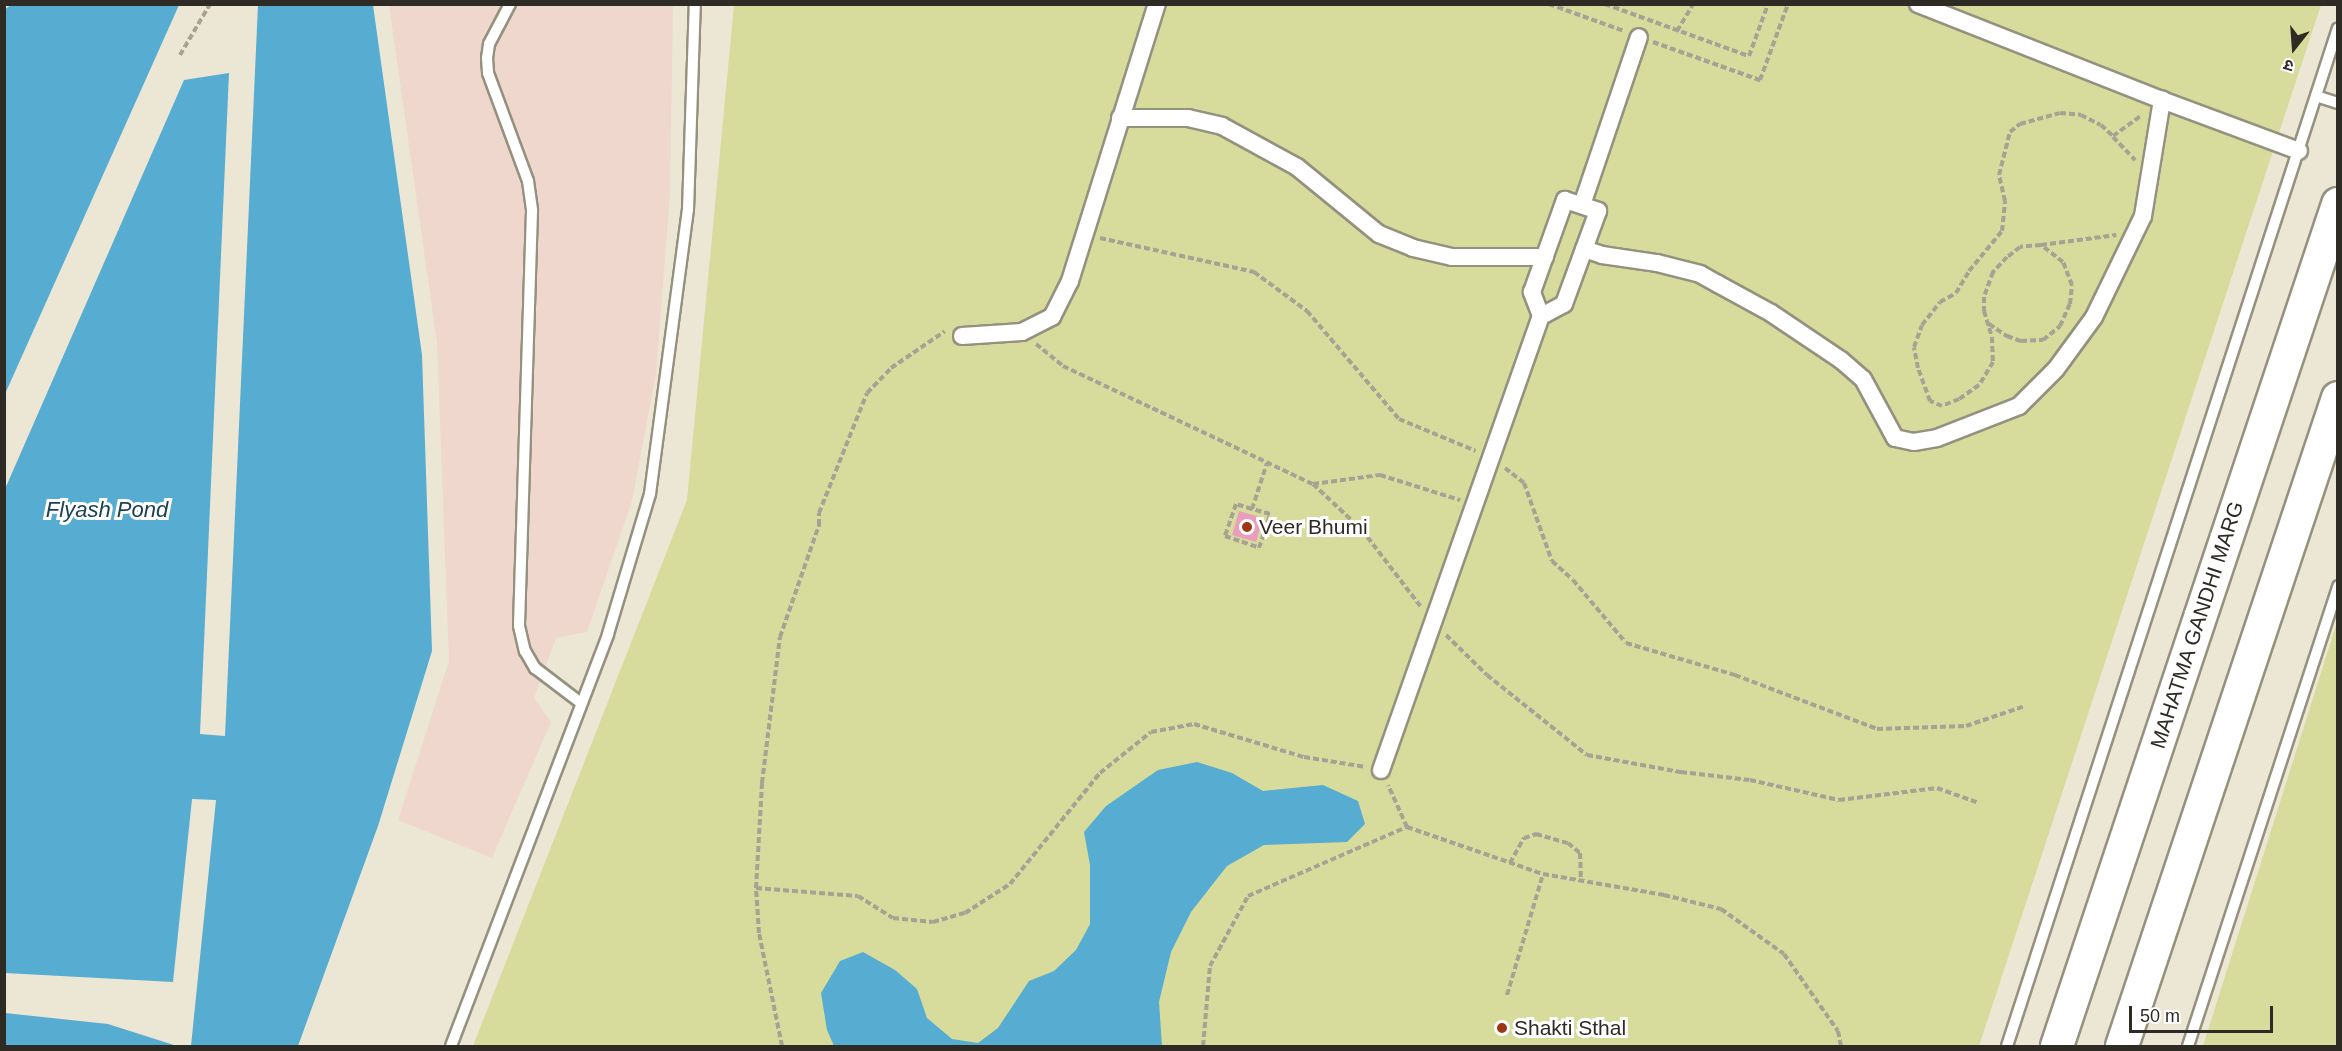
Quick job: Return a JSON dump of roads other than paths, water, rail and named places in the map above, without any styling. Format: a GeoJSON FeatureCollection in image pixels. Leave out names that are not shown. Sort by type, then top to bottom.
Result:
{"type":"FeatureCollection","features":[{"type":"Feature","properties":{"kind":"main road","name":"MAHATMA GANDHI MARG"},"geometry":{"type":"LineString","coordinates":[[2057,1047],[2337,204]]}},
{"type":"Feature","properties":{"kind":"main road"},"geometry":{"type":"LineString","coordinates":[[2122,1047],[2337,398]]}},
{"type":"Feature","properties":{"kind":"street"},"geometry":{"type":"LineString","coordinates":[[962,336],[1022,332],[1052,318],[1070,281],[1157,4]]}},
{"type":"Feature","properties":{"kind":"street"},"geometry":{"type":"LineString","coordinates":[[1918,4],[2299,151]]}},
{"type":"Feature","properties":{"kind":"street"},"geometry":{"type":"LineString","coordinates":[[1582,206],[1639,37]]}},
{"type":"Feature","properties":{"kind":"street"},"geometry":{"type":"LineString","coordinates":[[1584,249],[1602,255],[1657,263],[1700,274],[1771,313],[1841,360],[1863,379],[1895,438],[1914,442],[1937,438],[2019,406],[2038,388],[2094,317],[2137,231],[2150,176],[2162,100]]}},
{"type":"Feature","properties":{"kind":"street"},"geometry":{"type":"LineString","coordinates":[[1120,118],[1188,118],[1222,126],[1297,167],[1379,234],[1413,248],[1452,257],[1545,256]]}},
{"type":"Feature","properties":{"kind":"street"},"geometry":{"type":"LineString","coordinates":[[1381,770],[1541,315],[1532,292],[1565,200],[1598,211],[1564,304],[1541,315]]}},
{"type":"Feature","properties":{"kind":"lane"},"geometry":{"type":"LineString","coordinates":[[510,4],[489,44],[487,58],[488,73],[528,181],[532,211],[519,626],[525,651],[535,668],[582,703]]}},
{"type":"Feature","properties":{"kind":"lane"},"geometry":{"type":"LineString","coordinates":[[451,1047],[608,634],[650,495],[688,210],[695,4]]}},
{"type":"Feature","properties":{"kind":"lane"},"geometry":{"type":"LineString","coordinates":[[2007,1047],[2337,28]]}},
{"type":"Feature","properties":{"kind":"lane"},"geometry":{"type":"LineString","coordinates":[[2316,96],[2337,103]]}},
{"type":"Feature","properties":{"kind":"lane"},"geometry":{"type":"LineString","coordinates":[[2188,1047],[2337,586]]}},
{"type":"Feature","properties":{"kind":"water"},"geometry":{"type":"Polygon","coordinates":[[[11,5],[179,5],[5,394],[4,10],[11,5]]]}},
{"type":"Feature","properties":{"kind":"water","name":"Flyash Pond"},"geometry":{"type":"Polygon","coordinates":[[[258,5],[373,5],[422,355],[432,651],[378,826],[298,1046],[191,1046],[216,800],[192,799],[173,982],[5,973],[5,489],[184,80],[229,73],[200,734],[225,736],[258,5]]]}},
{"type":"Feature","properties":{"kind":"water"},"geometry":{"type":"Polygon","coordinates":[[[1197,762],[1232,773],[1263,791],[1323,785],[1358,801],[1365,824],[1347,842],[1264,845],[1227,866],[1191,912],[1171,952],[1159,1002],[1162,1046],[834,1046],[827,1030],[821,993],[840,961],[863,952],[895,970],[917,989],[927,1018],[952,1039],[978,1043],[998,1028],[1029,981],[1054,971],[1076,950],[1090,924],[1090,865],[1084,832],[1106,806],[1158,770],[1197,762]]]}},
{"type":"Feature","properties":{"kind":"water"},"geometry":{"type":"Polygon","coordinates":[[[5,1013],[108,1024],[177,1046],[5,1046],[5,1013]]]}},
{"type":"Feature","properties":{"kind":"place","name":"Veer Bhumi"},"geometry":{"type":"Point","coordinates":[1247,527]}},
{"type":"Feature","properties":{"kind":"place","name":"Shakti Sthal"},"geometry":{"type":"Point","coordinates":[1502,1028]}}]}
